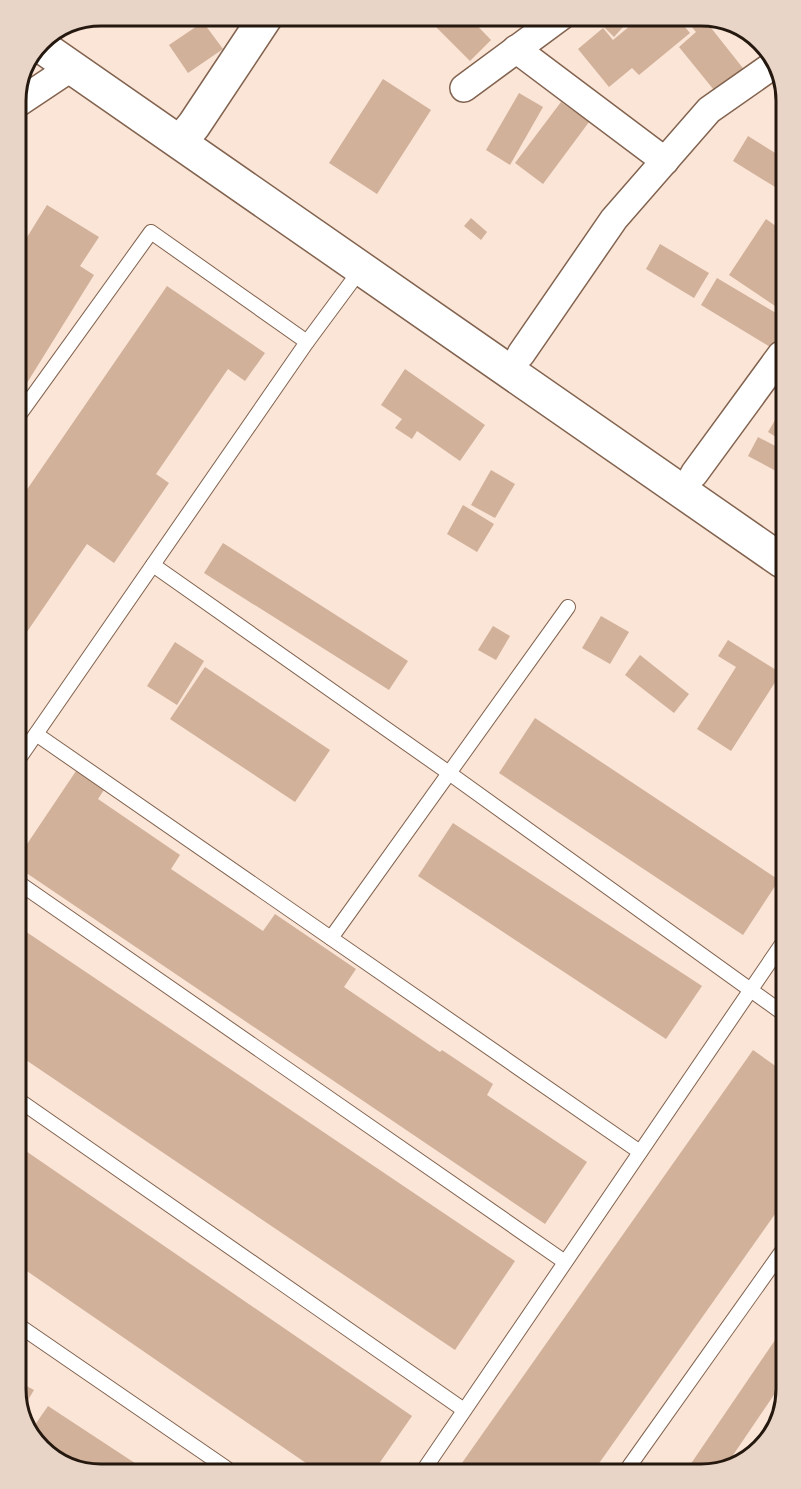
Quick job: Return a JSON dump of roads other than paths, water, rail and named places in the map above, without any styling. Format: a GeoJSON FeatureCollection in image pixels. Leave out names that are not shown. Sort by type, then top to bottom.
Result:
{"type":"FeatureCollection","features":[{"type":"Feature","properties":{"kind":"street"},"geometry":{"type":"LineString","coordinates":[[187,133],[260,26]]}},
{"type":"Feature","properties":{"kind":"street"},"geometry":{"type":"LineString","coordinates":[[464,88],[548,26]]}},
{"type":"Feature","properties":{"kind":"street"},"geometry":{"type":"LineString","coordinates":[[64,35],[361,269],[776,557]]}},
{"type":"Feature","properties":{"kind":"street"},"geometry":{"type":"LineString","coordinates":[[46,50],[187,133],[521,354],[776,529]]}},
{"type":"Feature","properties":{"kind":"street"},"geometry":{"type":"LineString","coordinates":[[516,50],[665,161]]}},
{"type":"Feature","properties":{"kind":"street"},"geometry":{"type":"LineString","coordinates":[[26,98],[72,67]]}},
{"type":"Feature","properties":{"kind":"street"},"geometry":{"type":"LineString","coordinates":[[521,354],[614,219],[709,110],[768,69]]}},
{"type":"Feature","properties":{"kind":"street"},"geometry":{"type":"LineString","coordinates":[[694,474],[776,362]]}},
{"type":"Feature","properties":{"kind":"lane"},"geometry":{"type":"LineString","coordinates":[[26,406],[151,232],[307,342]]}},
{"type":"Feature","properties":{"kind":"lane"},"geometry":{"type":"LineString","coordinates":[[26,748],[307,342],[361,269]]}},
{"type":"Feature","properties":{"kind":"lane"},"geometry":{"type":"LineString","coordinates":[[153,565],[449,773],[776,1008]]}},
{"type":"Feature","properties":{"kind":"lane"},"geometry":{"type":"LineString","coordinates":[[331,938],[568,607]]}},
{"type":"Feature","properties":{"kind":"lane"},"geometry":{"type":"LineString","coordinates":[[36,734],[640,1152]]}},
{"type":"Feature","properties":{"kind":"lane"},"geometry":{"type":"LineString","coordinates":[[26,888],[565,1262]]}},
{"type":"Feature","properties":{"kind":"lane"},"geometry":{"type":"LineString","coordinates":[[427,1464],[776,953]]}},
{"type":"Feature","properties":{"kind":"lane"},"geometry":{"type":"LineString","coordinates":[[26,1105],[464,1410]]}},
{"type":"Feature","properties":{"kind":"lane"},"geometry":{"type":"LineString","coordinates":[[631,1464],[776,1259]]}},
{"type":"Feature","properties":{"kind":"lane"},"geometry":{"type":"LineString","coordinates":[[26,1330],[219,1463]]}}]}
